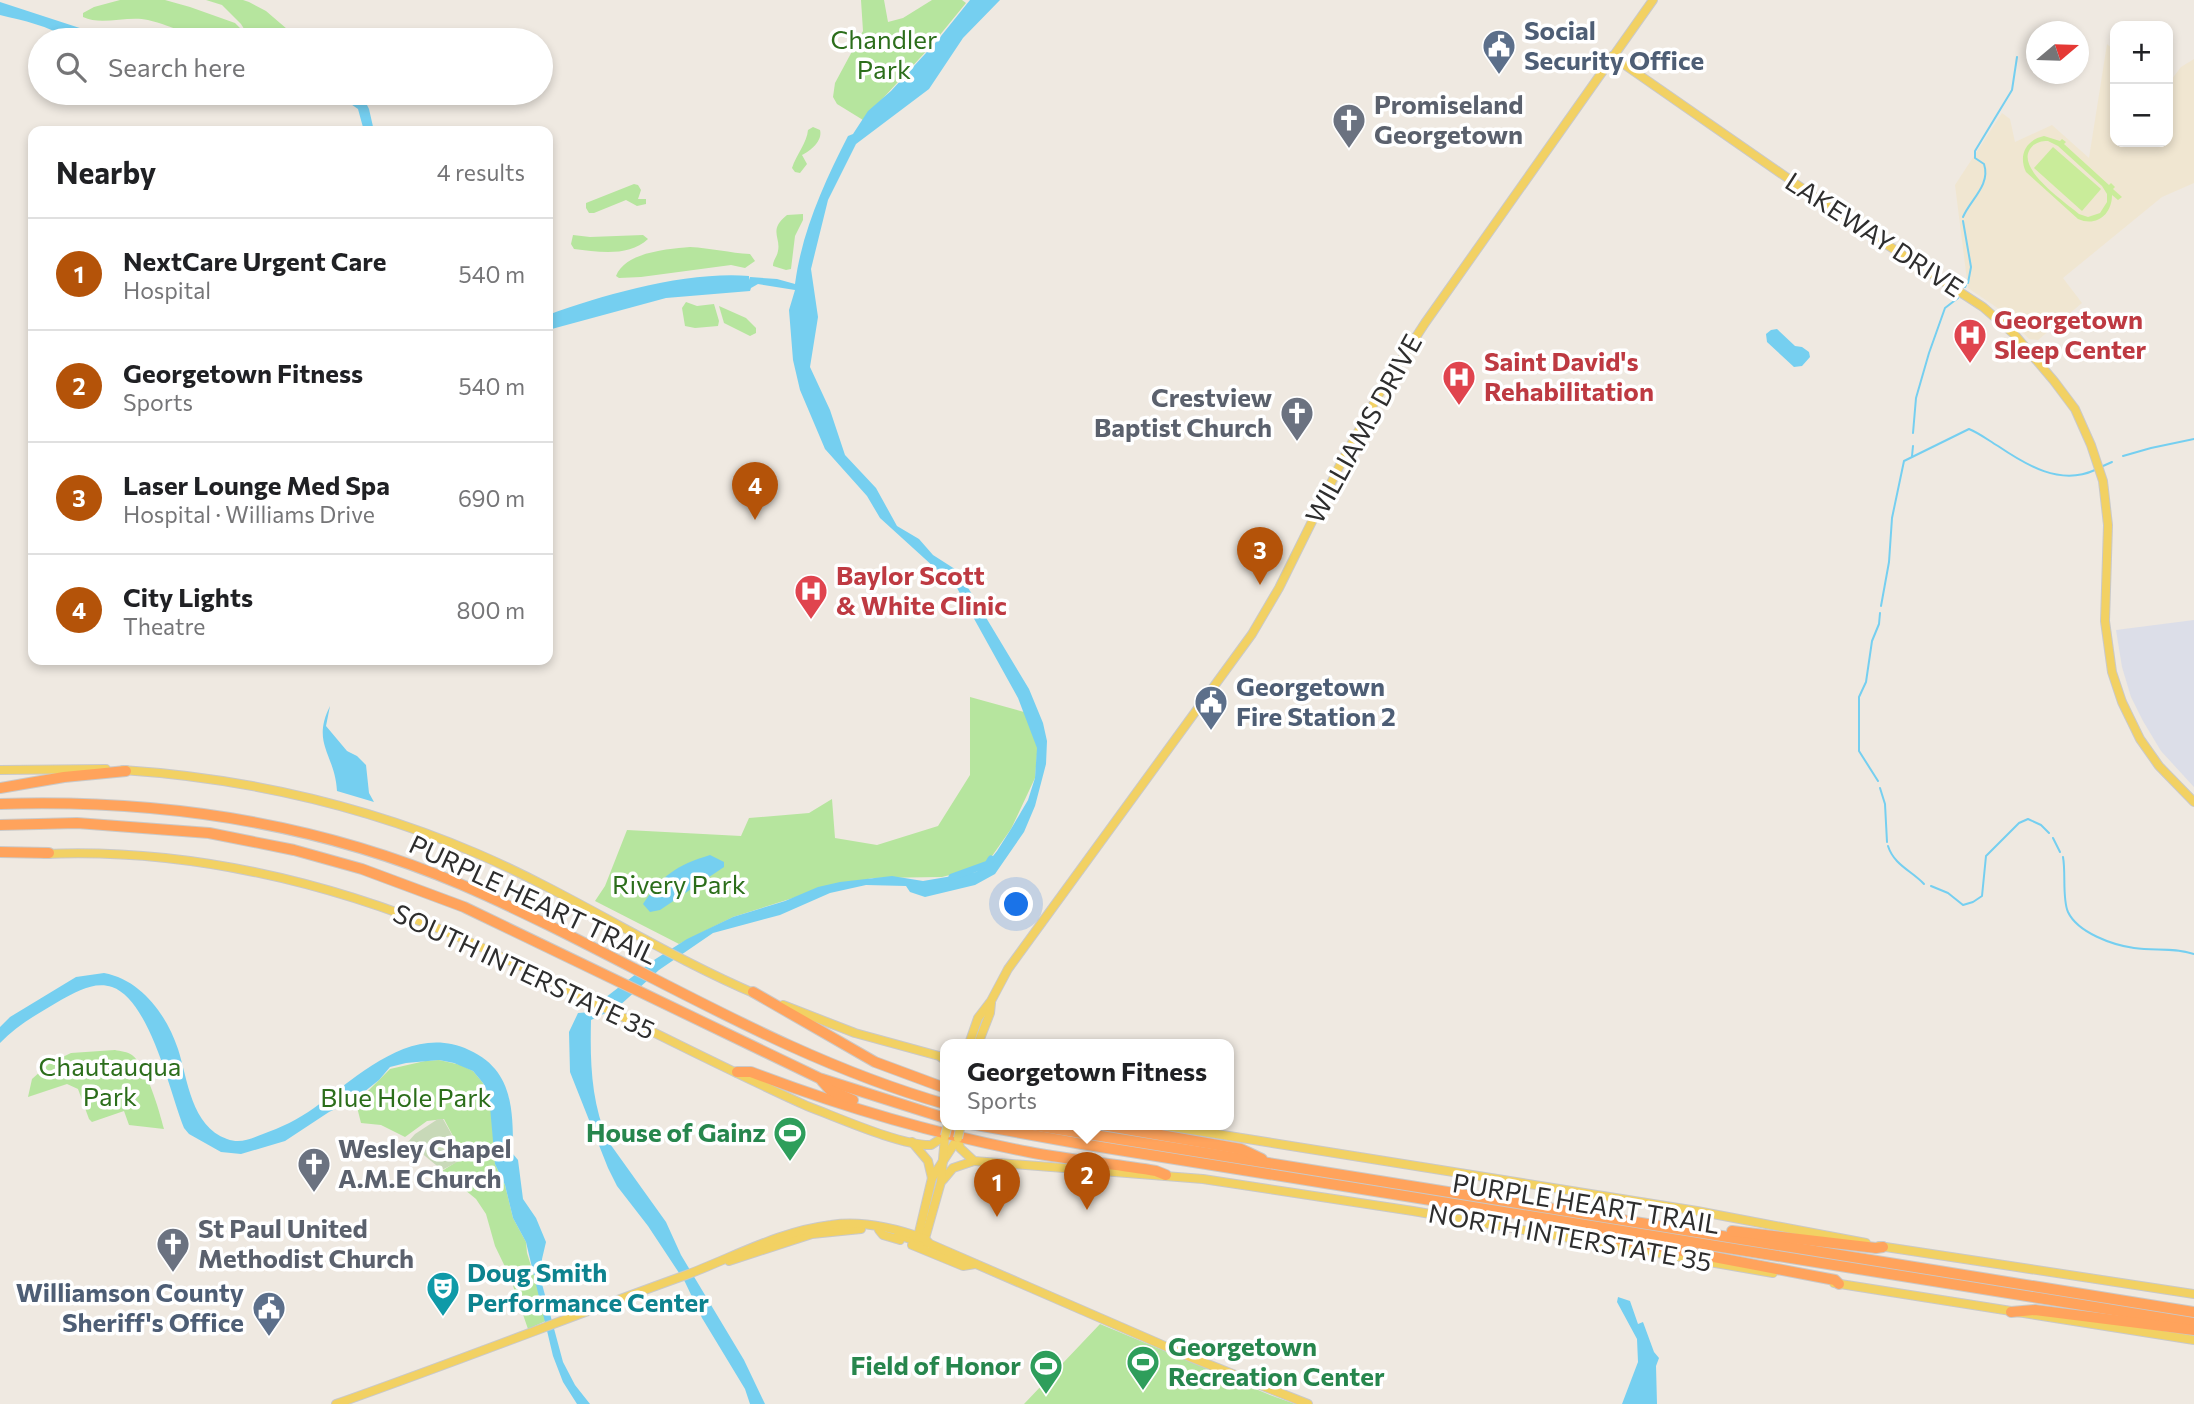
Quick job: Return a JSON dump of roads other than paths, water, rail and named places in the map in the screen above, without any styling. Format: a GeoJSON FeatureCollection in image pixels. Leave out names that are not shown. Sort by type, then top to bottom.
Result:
{"type":"FeatureCollection","features":[{"type":"Feature","properties":{"kind":"highway"},"geometry":{"type":"LineString","coordinates":[[0,788],[64,776],[126,771]]}},
{"type":"Feature","properties":{"kind":"highway","name":"PURPLE HEART TRAIL"},"geometry":{"type":"LineString","coordinates":[[0,804],[93,803],[226,816],[314,835],[370,851],[423,869],[499,901],[711,1008],[834,1064],[910,1094],[940,1103]]}},
{"type":"Feature","properties":{"kind":"highway","name":"PURPLE HEART TRAIL"},"geometry":{"type":"LineString","coordinates":[[0,825],[63,823],[140,826],[209,833],[294,850],[362,869],[426,891],[819,1077],[940,1116]]}},
{"type":"Feature","properties":{"kind":"highway"},"geometry":{"type":"LineString","coordinates":[[0,854],[49,853]]}},
{"type":"Feature","properties":{"kind":"highway"},"geometry":{"type":"LineString","coordinates":[[750,991],[874,1062],[940,1086]]}},
{"type":"Feature","properties":{"kind":"highway"},"geometry":{"type":"LineString","coordinates":[[737,1072],[751,1072],[880,1115],[1031,1153],[1121,1165],[1166,1175]]}},
{"type":"Feature","properties":{"kind":"highway"},"geometry":{"type":"LineString","coordinates":[[819,1077],[830,1090],[880,1115]]}},
{"type":"Feature","properties":{"kind":"highway","name":"PURPLE HEART TRAIL"},"geometry":{"type":"LineString","coordinates":[[1007,1130],[2194,1323]]}},
{"type":"Feature","properties":{"kind":"highway","name":"PURPLE HEART TRAIL"},"geometry":{"type":"LineString","coordinates":[[1062,1130],[2194,1312]]}},
{"type":"Feature","properties":{"kind":"highway"},"geometry":{"type":"LineString","coordinates":[[1132,1130],[1241,1149],[1275,1165]]}},
{"type":"Feature","properties":{"kind":"highway"},"geometry":{"type":"LineString","coordinates":[[1561,1221],[1587,1233],[1835,1280],[1839,1283]]}},
{"type":"Feature","properties":{"kind":"highway"},"geometry":{"type":"LineString","coordinates":[[1652,1224],[1660,1222],[1883,1247]]}},
{"type":"Feature","properties":{"kind":"highway"},"geometry":{"type":"LineString","coordinates":[[2011,1312],[2035,1310],[2194,1330]]}},
{"type":"Feature","properties":{"kind":"main road","name":"WILLIAMS DRIVE"},"geometry":{"type":"LineString","coordinates":[[969,1039],[978,1018],[991,1002],[1022,949],[1252,634],[1279,588],[1342,461],[1384,385],[1424,323],[1653,0]]}},
{"type":"Feature","properties":{"kind":"main road","name":"LAKEWAY DRIVE"},"geometry":{"type":"LineString","coordinates":[[1612,57],[1832,209],[1983,307],[2021,341],[2075,409],[2102,477],[2108,525],[2105,621],[2112,673],[2122,702],[2140,739],[2167,776],[2194,802]]}},
{"type":"Feature","properties":{"kind":"main road"},"geometry":{"type":"LineString","coordinates":[[0,770],[60,768],[126,771],[234,783],[359,811],[412,828],[479,855],[750,991],[855,1033],[940,1056]]}},
{"type":"Feature","properties":{"kind":"main road","name":"SOUTH INTERSTATE 35"},"geometry":{"type":"LineString","coordinates":[[49,853],[149,857],[231,868],[319,888],[385,908],[456,935],[807,1106],[912,1142],[932,1145],[945,1136]]}},
{"type":"Feature","properties":{"kind":"main road","name":"WILLIAMS DRIVE"},"geometry":{"type":"LineString","coordinates":[[980,1039],[990,1013],[991,1002]]}},
{"type":"Feature","properties":{"kind":"main road"},"geometry":{"type":"LineString","coordinates":[[923,1241],[942,1182],[946,1130]]}},
{"type":"Feature","properties":{"kind":"main road"},"geometry":{"type":"LineString","coordinates":[[932,1178],[958,1138],[960,1130]]}},
{"type":"Feature","properties":{"kind":"main road","name":"NORTH INTERSTATE 35"},"geometry":{"type":"LineString","coordinates":[[1192,1130],[1697,1210],[1883,1247],[2194,1294]]}},
{"type":"Feature","properties":{"kind":"main road"},"geometry":{"type":"LineString","coordinates":[[942,1182],[953,1168],[974,1161],[960,1148],[958,1138]]}},
{"type":"Feature","properties":{"kind":"main road"},"geometry":{"type":"LineString","coordinates":[[912,1142],[928,1161],[932,1178],[923,1241]]}},
{"type":"Feature","properties":{"kind":"main road","name":"NORTH INTERSTATE 35"},"geometry":{"type":"LineString","coordinates":[[974,1161],[1166,1175],[1413,1211],[2011,1312],[2194,1340]]}},
{"type":"Feature","properties":{"kind":"main road"},"geometry":{"type":"LineString","coordinates":[[336,1404],[789,1235],[833,1224],[881,1226],[923,1241],[1190,1357],[1308,1404]]}},
{"type":"Feature","properties":{"kind":"main road"},"geometry":{"type":"LineString","coordinates":[[722,1262],[736,1260],[812,1234],[844,1229],[879,1230],[923,1241]]}},
{"type":"Feature","properties":{"kind":"main road"},"geometry":{"type":"LineString","coordinates":[[879,1230],[950,1262],[963,1266],[975,1264]]}},
{"type":"Feature","properties":{"kind":"water"},"geometry":{"type":"Polygon","coordinates":[[[970,0],[1000,0],[963,38],[929,89],[856,144],[828,200],[811,269],[818,317],[810,367],[830,410],[845,455],[876,488],[897,526],[919,539],[933,555],[958,571],[1029,689],[1043,723],[1047,741],[1046,764],[1035,806],[1024,832],[995,874],[975,885],[925,897],[910,892],[906,886],[866,885],[830,893],[780,915],[713,933],[659,970],[618,1007],[591,1020],[593,1082],[598,1112],[608,1141],[666,1222],[681,1255],[744,1360],[765,1404],[750,1404],[745,1389],[702,1318],[685,1282],[648,1226],[617,1186],[608,1168],[570,1072],[569,1032],[578,1013],[592,1012],[601,1001],[654,960],[687,939],[733,917],[840,882],[892,876],[923,881],[976,872],[985,866],[997,851],[1028,800],[1035,778],[1037,748],[1018,698],[957,588],[880,518],[867,496],[825,449],[800,390],[793,360],[789,310],[795,290],[758,284],[750,291],[666,298],[553,329],[553,313],[621,292],[700,277],[749,276],[749,280],[750,277],[777,279],[795,284],[803,245],[815,208],[848,136],[853,134],[868,111],[891,91],[970,0]]]}},
{"type":"Feature","properties":{"kind":"water"},"geometry":{"type":"Polygon","coordinates":[[[0,2],[80,28],[46,28],[0,15],[0,2]]]}},
{"type":"Feature","properties":{"kind":"water"},"geometry":{"type":"Polygon","coordinates":[[[352,105],[367,105],[373,126],[363,126],[358,109],[352,105]]]}},
{"type":"Feature","properties":{"kind":"water"},"geometry":{"type":"Polygon","coordinates":[[[1777,329],[1795,346],[1809,352],[1810,357],[1802,366],[1794,367],[1767,342],[1766,334],[1777,329]]]}},
{"type":"Feature","properties":{"kind":"water"},"geometry":{"type":"Polygon","coordinates":[[[330,706],[326,726],[347,751],[366,765],[369,793],[374,802],[337,791],[323,740],[325,719],[330,706]]]}},
{"type":"Feature","properties":{"kind":"water"},"geometry":{"type":"Polygon","coordinates":[[[710,855],[724,862],[724,867],[660,910],[650,912],[643,904],[671,872],[710,855]]]}},
{"type":"Feature","properties":{"kind":"water"},"geometry":{"type":"Polygon","coordinates":[[[104,973],[130,983],[160,1012],[178,1049],[198,1113],[215,1133],[227,1139],[249,1139],[296,1119],[368,1068],[406,1048],[427,1043],[448,1043],[484,1058],[503,1081],[508,1094],[513,1154],[518,1160],[523,1199],[536,1218],[546,1242],[542,1259],[542,1284],[563,1362],[575,1385],[590,1404],[577,1404],[563,1382],[553,1356],[526,1242],[513,1218],[505,1185],[495,1164],[489,1095],[473,1071],[439,1060],[390,1067],[379,1080],[354,1100],[329,1112],[285,1141],[241,1154],[221,1152],[189,1134],[184,1128],[148,1028],[125,995],[112,987],[92,986],[61,1000],[0,1043],[0,1027],[10,1017],[76,977],[104,973]]]}},
{"type":"Feature","properties":{"kind":"water"},"geometry":{"type":"Polygon","coordinates":[[[1618,1297],[1630,1301],[1638,1324],[1643,1322],[1654,1352],[1659,1358],[1656,1366],[1657,1404],[1622,1404],[1638,1362],[1637,1339],[1617,1302],[1618,1297]]]}},
{"type":"Feature","properties":{"kind":"waterway"},"geometry":{"type":"LineString","coordinates":[[1963,217],[1985,179],[1984,164],[1975,158],[1975,151],[2012,90],[2017,57]]}},
{"type":"Feature","properties":{"kind":"waterway"},"geometry":{"type":"LineString","coordinates":[[1963,221],[1971,267],[1968,283]]}},
{"type":"Feature","properties":{"kind":"waterway"},"geometry":{"type":"LineString","coordinates":[[1913,433],[1916,398],[1929,353],[1945,308],[1958,298]]}},
{"type":"Feature","properties":{"kind":"waterway"},"geometry":{"type":"LineString","coordinates":[[1881,606],[1889,562],[1892,518],[1904,461],[1969,429],[2020,460],[2044,471],[2069,476],[2095,470]]}},
{"type":"Feature","properties":{"kind":"waterway"},"geometry":{"type":"LineString","coordinates":[[2123,456],[2194,439]]}},
{"type":"Feature","properties":{"kind":"waterway"},"geometry":{"type":"LineString","coordinates":[[1912,456],[1913,446]]}},
{"type":"Feature","properties":{"kind":"waterway"},"geometry":{"type":"LineString","coordinates":[[2103,466],[2112,462]]}},
{"type":"Feature","properties":{"kind":"waterway"},"geometry":{"type":"LineString","coordinates":[[1878,781],[1859,751],[1859,697],[1866,682],[1872,641],[1880,613]]}},
{"type":"Feature","properties":{"kind":"waterway"},"geometry":{"type":"LineString","coordinates":[[1880,788],[1885,804],[1887,842]]}},
{"type":"Feature","properties":{"kind":"waterway"},"geometry":{"type":"LineString","coordinates":[[1931,886],[1948,893],[1963,905],[1973,902],[1982,896],[1986,856],[2019,823],[2028,819],[2041,825],[2049,833]]}},
{"type":"Feature","properties":{"kind":"waterway"},"geometry":{"type":"LineString","coordinates":[[2053,838],[2060,852]]}},
{"type":"Feature","properties":{"kind":"waterway"},"geometry":{"type":"LineString","coordinates":[[1888,846],[1899,863],[1924,884]]}},
{"type":"Feature","properties":{"kind":"waterway"},"geometry":{"type":"LineString","coordinates":[[2063,857],[2066,907],[2073,919],[2088,932],[2126,946],[2194,954]]}},
{"type":"Feature","properties":{"kind":"waterway"},"geometry":{"type":"LineString","coordinates":[[952,877],[988,864],[991,859]]}},
{"type":"Feature","properties":{"kind":"waterway"},"geometry":{"type":"LineString","coordinates":[[523,1274],[532,1271]]}},
{"type":"Feature","properties":{"kind":"place","name":"Social Security Office"},"geometry":{"type":"Point","coordinates":[1499,76]}},
{"type":"Feature","properties":{"kind":"place","name":"Promiseland Georgetown"},"geometry":{"type":"Point","coordinates":[1349,150]}},
{"type":"Feature","properties":{"kind":"place","name":"Georgetown Sleep Center"},"geometry":{"type":"Point","coordinates":[1970,365]}},
{"type":"Feature","properties":{"kind":"place","name":"Saint David's Rehabilitation"},"geometry":{"type":"Point","coordinates":[1459,407]}},
{"type":"Feature","properties":{"kind":"place","name":"Crestview Baptist Church"},"geometry":{"type":"Point","coordinates":[1297,443]}},
{"type":"Feature","properties":{"kind":"place","name":"City Lights"},"geometry":{"type":"Point","coordinates":[755,520]}},
{"type":"Feature","properties":{"kind":"place","name":"Laser Lounge Med Spa"},"geometry":{"type":"Point","coordinates":[1260,585]}},
{"type":"Feature","properties":{"kind":"place","name":"Baylor Scott & White Clinic"},"geometry":{"type":"Point","coordinates":[811,621]}},
{"type":"Feature","properties":{"kind":"place","name":"Georgetown Fire Station 2"},"geometry":{"type":"Point","coordinates":[1211,732]}},
{"type":"Feature","properties":{"kind":"place","name":"House of Gainz"},"geometry":{"type":"Point","coordinates":[790,1163]}},
{"type":"Feature","properties":{"kind":"place","name":"Wesley Chapel A.M.E Church"},"geometry":{"type":"Point","coordinates":[314,1194]}},
{"type":"Feature","properties":{"kind":"place","name":"Georgetown Fitness"},"geometry":{"type":"Point","coordinates":[1087,1210]}},
{"type":"Feature","properties":{"kind":"place","name":"NextCare Urgent Care"},"geometry":{"type":"Point","coordinates":[997,1217]}},
{"type":"Feature","properties":{"kind":"place","name":"St Paul United Methodist Church"},"geometry":{"type":"Point","coordinates":[173,1274]}},
{"type":"Feature","properties":{"kind":"place","name":"Doug Smith Performance Center"},"geometry":{"type":"Point","coordinates":[443,1318]}},
{"type":"Feature","properties":{"kind":"place","name":"Williamson County Sheriff's Office"},"geometry":{"type":"Point","coordinates":[269,1338]}},
{"type":"Feature","properties":{"kind":"place","name":"Georgetown Recreation Center"},"geometry":{"type":"Point","coordinates":[1143,1392]}},
{"type":"Feature","properties":{"kind":"place","name":"Field of Honor"},"geometry":{"type":"Point","coordinates":[1046,1396]}},
{"type":"Feature","properties":{"kind":"park label","name":"Chandler Park"},"geometry":{"type":"Point","coordinates":[884,55]}},
{"type":"Feature","properties":{"kind":"park label","name":"Rivery Park"},"geometry":{"type":"Point","coordinates":[679,885]}},
{"type":"Feature","properties":{"kind":"park label","name":"Chautauqua Park"},"geometry":{"type":"Point","coordinates":[110,1082]}},
{"type":"Feature","properties":{"kind":"park label","name":"Blue Hole Park"},"geometry":{"type":"Point","coordinates":[406,1098]}}]}
